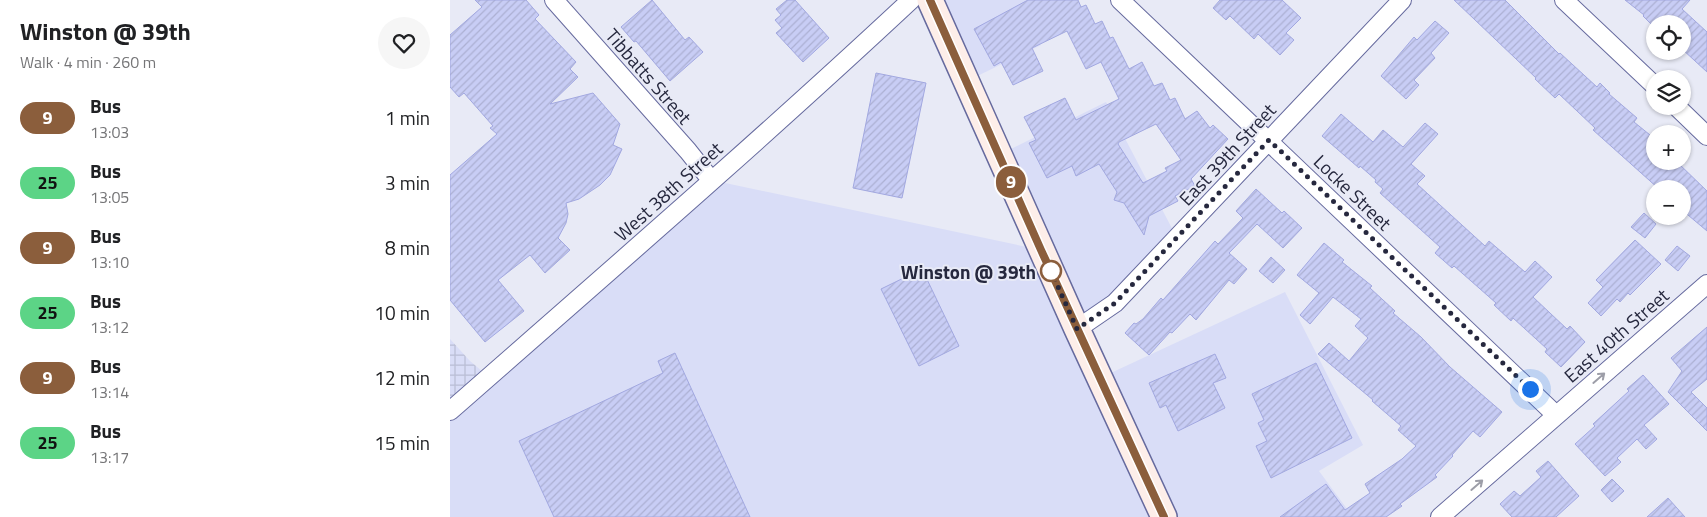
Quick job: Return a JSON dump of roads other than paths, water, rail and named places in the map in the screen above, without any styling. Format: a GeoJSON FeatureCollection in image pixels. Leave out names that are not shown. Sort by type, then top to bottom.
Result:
{"type":"FeatureCollection","features":[{"type":"Feature","properties":{"kind":"main road"},"geometry":{"type":"LineString","coordinates":[[930,0],[1077,329],[1164,517]]}},
{"type":"Feature","properties":{"kind":"street","name":"Tibbatts Street"},"geometry":{"type":"LineString","coordinates":[[554,0],[712,180]]}},
{"type":"Feature","properties":{"kind":"street","name":"West 38th Street"},"geometry":{"type":"LineString","coordinates":[[450,411],[876,34],[911,0]]}},
{"type":"Feature","properties":{"kind":"street","name":"Locke Street"},"geometry":{"type":"LineString","coordinates":[[1120,0],[1556,415]]}},
{"type":"Feature","properties":{"kind":"street","name":"East 39th Street"},"geometry":{"type":"LineString","coordinates":[[1077,329],[1115,303],[1402,0]]}},
{"type":"Feature","properties":{"kind":"street"},"geometry":{"type":"LineString","coordinates":[[1564,0],[1646,77]]}},
{"type":"Feature","properties":{"kind":"street"},"geometry":{"type":"LineString","coordinates":[[1685,115],[1707,136]]}},
{"type":"Feature","properties":{"kind":"street","name":"East 40th Street"},"geometry":{"type":"LineString","coordinates":[[1440,517],[1707,284]]}},
{"type":"Feature","properties":{"kind":"place","name":"Winston @ 39th"},"geometry":{"type":"Point","coordinates":[1051,271]}}]}
